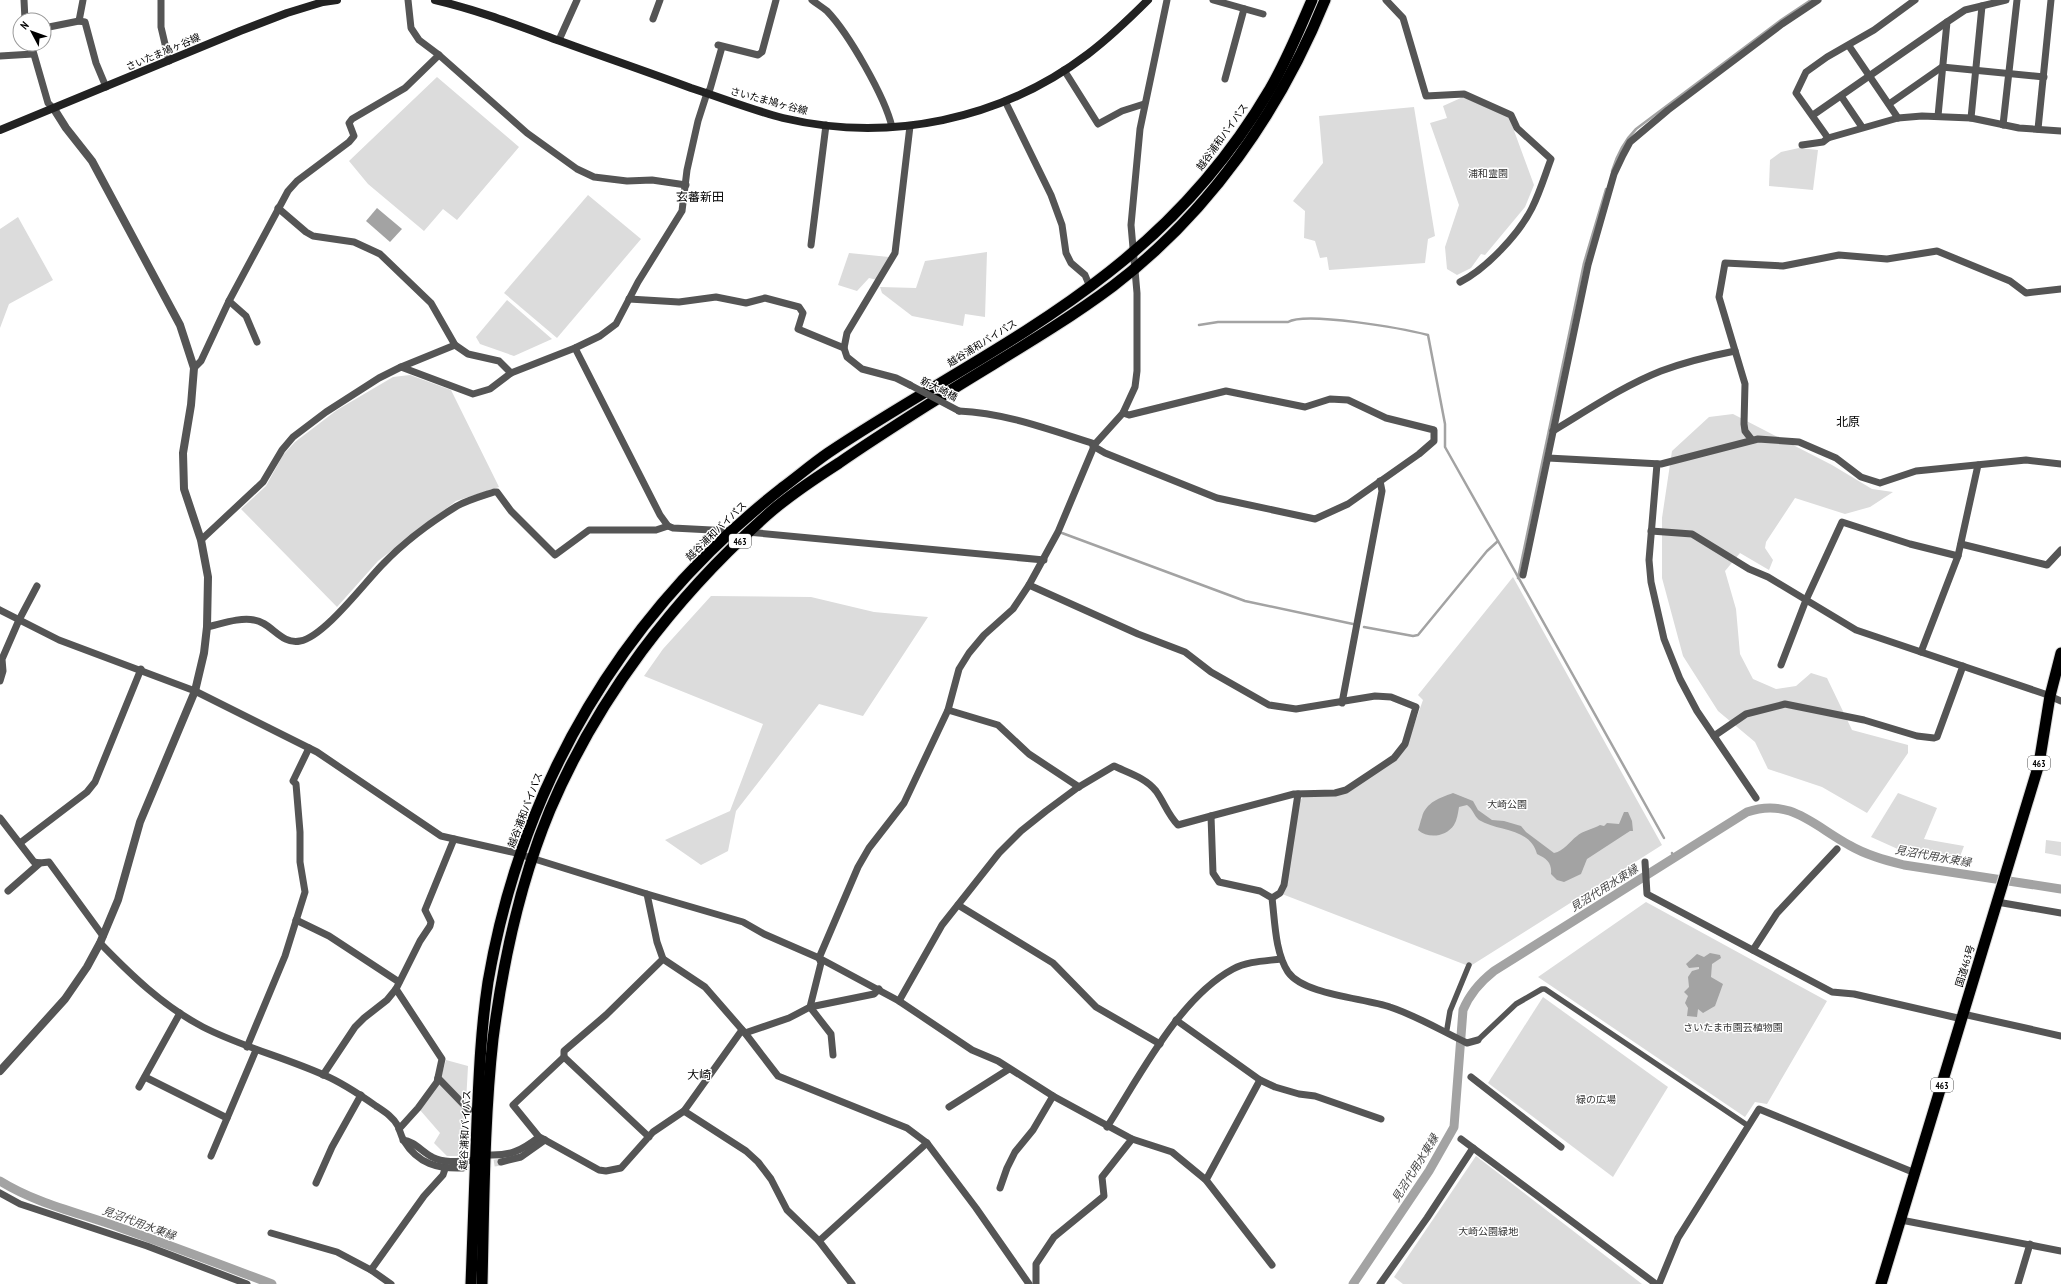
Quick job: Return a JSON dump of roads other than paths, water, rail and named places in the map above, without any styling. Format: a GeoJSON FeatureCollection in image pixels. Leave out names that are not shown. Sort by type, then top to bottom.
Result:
{"type":"FeatureCollection","features":[{"type":"Feature","properties":{"kind":"highway","name":"越谷浦和バイパス"},"geometry":{"type":"LineString","coordinates":[[471,1284],[475,1160],[482,1037],[488,985],[499,929],[520,855],[538,805],[561,755],[614,666],[665,599],[731,531],[826,455],[1039,322],[1090,287],[1152,236],[1200,186],[1232,145],[1270,88],[1292,48],[1312,0]]}},
{"type":"Feature","properties":{"kind":"highway","name":"463"},"geometry":{"type":"LineString","coordinates":[[482,1284],[494,1032],[512,930],[532,858],[551,808],[575,760],[603,709],[624,675],[680,602],[699,581],[767,515],[804,486],[952,389],[1061,322],[1114,285],[1185,221],[1227,173],[1251,141],[1296,64],[1325,0]]}},
{"type":"Feature","properties":{"kind":"highway","name":"国道463号"},"geometry":{"type":"LineString","coordinates":[[1881,1284],[2039,764],[2050,696],[2061,653]]}},
{"type":"Feature","properties":{"kind":"main road","name":"さいたま鳩ヶ谷線"},"geometry":{"type":"LineString","coordinates":[[0,130],[288,13],[323,2],[337,0]]}},
{"type":"Feature","properties":{"kind":"main road","name":"さいたま鳩ヶ谷線"},"geometry":{"type":"LineString","coordinates":[[435,0],[476,11],[707,93],[783,118],[826,125],[892,127],[910,126],[967,115],[1005,102],[1064,70],[1108,38],[1148,0]]}},
{"type":"Feature","properties":{"kind":"street"},"geometry":{"type":"LineString","coordinates":[[24,0],[25,12]]}},
{"type":"Feature","properties":{"kind":"street"},"geometry":{"type":"LineString","coordinates":[[79,21],[83,0]]}},
{"type":"Feature","properties":{"kind":"street"},"geometry":{"type":"LineString","coordinates":[[161,0],[161,27],[169,61]]}},
{"type":"Feature","properties":{"kind":"street"},"geometry":{"type":"LineString","coordinates":[[408,0],[411,28],[418,40],[440,55],[527,133],[577,168],[594,177],[627,181],[652,180],[686,185]]}},
{"type":"Feature","properties":{"kind":"street"},"geometry":{"type":"LineString","coordinates":[[559,40],[576,0]]}},
{"type":"Feature","properties":{"kind":"street"},"geometry":{"type":"LineString","coordinates":[[653,19],[660,0]]}},
{"type":"Feature","properties":{"kind":"street"},"geometry":{"type":"LineString","coordinates":[[401,368],[473,394],[490,389],[511,374],[575,348],[600,336],[616,324],[638,282],[682,211],[698,121],[707,93],[710,89],[720,46],[758,55],[762,52],[776,0]]}},
{"type":"Feature","properties":{"kind":"street"},"geometry":{"type":"LineString","coordinates":[[812,0],[827,11],[847,38],[882,98],[892,127]]}},
{"type":"Feature","properties":{"kind":"street"},"geometry":{"type":"LineString","coordinates":[[810,1007],[821,963],[819,958],[858,866],[869,848],[904,803],[948,710],[959,669],[969,653],[984,636],[1013,609],[1044,560],[1058,532],[1094,445],[1123,413],[1135,387],[1137,371],[1137,293],[1131,225],[1144,104],[1168,0]]}},
{"type":"Feature","properties":{"kind":"street"},"geometry":{"type":"LineString","coordinates":[[1213,0],[1263,14]]}},
{"type":"Feature","properties":{"kind":"street"},"geometry":{"type":"LineString","coordinates":[[1386,0],[1403,18],[1426,96],[1464,94],[1511,115],[1517,128],[1552,159],[1532,208],[1516,231],[1486,266],[1476,275],[1460,282]]}},
{"type":"Feature","properties":{"kind":"street"},"geometry":{"type":"LineString","coordinates":[[1523,575],[1588,265],[1614,174],[1630,142],[1675,105],[1782,24],[1818,0]]}},
{"type":"Feature","properties":{"kind":"street"},"geometry":{"type":"LineString","coordinates":[[1828,138],[1796,93],[1806,72],[1827,57],[1849,46],[1874,30],[1915,0]]}},
{"type":"Feature","properties":{"kind":"street"},"geometry":{"type":"LineString","coordinates":[[1813,115],[1965,10],[1996,1],[2006,0]]}},
{"type":"Feature","properties":{"kind":"street"},"geometry":{"type":"LineString","coordinates":[[2003,124],[2017,0]]}},
{"type":"Feature","properties":{"kind":"street"},"geometry":{"type":"LineString","coordinates":[[2038,129],[2051,0]]}},
{"type":"Feature","properties":{"kind":"street"},"geometry":{"type":"LineString","coordinates":[[1971,118],[1982,6]]}},
{"type":"Feature","properties":{"kind":"street"},"geometry":{"type":"LineString","coordinates":[[1225,79],[1244,9]]}},
{"type":"Feature","properties":{"kind":"street"},"geometry":{"type":"LineString","coordinates":[[52,26],[79,21],[85,22],[96,63],[106,87]]}},
{"type":"Feature","properties":{"kind":"street"},"geometry":{"type":"LineString","coordinates":[[1938,116],[1947,22]]}},
{"type":"Feature","properties":{"kind":"street"},"geometry":{"type":"LineString","coordinates":[[1849,46],[1898,118]]}},
{"type":"Feature","properties":{"kind":"street"},"geometry":{"type":"LineString","coordinates":[[0,56],[33,54],[48,103],[92,161],[180,325],[194,368],[191,405],[183,453],[184,489],[201,540],[208,577],[207,626],[204,653],[195,691],[140,822],[118,900],[102,939],[87,967],[65,999],[0,1071]]}},
{"type":"Feature","properties":{"kind":"street"},"geometry":{"type":"LineString","coordinates":[[194,368],[201,361],[229,301],[288,191],[297,181],[354,136],[349,123],[352,119],[405,88],[440,55]]}},
{"type":"Feature","properties":{"kind":"street"},"geometry":{"type":"LineString","coordinates":[[1889,104],[1942,67],[2044,77]]}},
{"type":"Feature","properties":{"kind":"street"},"geometry":{"type":"LineString","coordinates":[[1064,70],[1098,124],[1133,106],[1144,104]]}},
{"type":"Feature","properties":{"kind":"street"},"geometry":{"type":"LineString","coordinates":[[1841,96],[1862,127]]}},
{"type":"Feature","properties":{"kind":"street"},"geometry":{"type":"LineString","coordinates":[[1005,102],[1051,195],[1062,226],[1066,253],[1071,263],[1085,275],[1090,287]]}},
{"type":"Feature","properties":{"kind":"street"},"geometry":{"type":"LineString","coordinates":[[1802,145],[1823,142],[1828,138],[1862,127],[1898,118],[1938,116],[1971,118],[2003,124],[2061,131]]}},
{"type":"Feature","properties":{"kind":"street"},"geometry":{"type":"LineString","coordinates":[[811,246],[826,125]]}},
{"type":"Feature","properties":{"kind":"street"},"geometry":{"type":"LineString","coordinates":[[629,299],[679,302],[716,297],[746,303],[765,298],[799,307],[802,313],[798,329],[844,348],[847,333],[895,253],[910,126]]}},
{"type":"Feature","properties":{"kind":"street"},"geometry":{"type":"LineString","coordinates":[[278,208],[306,232],[313,236],[354,242],[380,254],[430,303],[455,345],[468,354],[499,361],[511,374]]}},
{"type":"Feature","properties":{"kind":"street"},"geometry":{"type":"LineString","coordinates":[[1752,440],[1745,431],[1746,389],[1718,297],[1725,263],[1783,266],[1839,255],[1887,259],[1937,251],[2010,281],[2026,293],[2061,289]]}},
{"type":"Feature","properties":{"kind":"street"},"geometry":{"type":"LineString","coordinates":[[229,301],[246,316],[258,342]]}},
{"type":"Feature","properties":{"kind":"street"},"geometry":{"type":"LineString","coordinates":[[201,540],[263,482],[282,450],[293,437],[326,412],[379,378],[455,345]]}},
{"type":"Feature","properties":{"kind":"street"},"geometry":{"type":"LineString","coordinates":[[575,348],[660,515],[668,526],[673,528],[749,532],[1044,560]]}},
{"type":"Feature","properties":{"kind":"street","name":"新大崎橋"},"geometry":{"type":"LineString","coordinates":[[844,348],[847,356],[862,369],[896,378],[959,411],[983,412],[1004,416],[1094,445]]}},
{"type":"Feature","properties":{"kind":"street"},"geometry":{"type":"LineString","coordinates":[[1553,431],[1629,386],[1660,371],[1693,360],[1735,350]]}},
{"type":"Feature","properties":{"kind":"street"},"geometry":{"type":"LineString","coordinates":[[1094,445],[1120,459],[1217,498],[1316,519],[1348,504],[1419,454],[1434,441],[1434,430],[1386,418],[1348,400],[1330,399],[1305,408],[1226,391],[1129,415],[1123,413]]}},
{"type":"Feature","properties":{"kind":"street"},"geometry":{"type":"LineString","coordinates":[[1548,458],[1657,464],[1752,440],[1799,442],[1836,458],[1861,477],[1880,483],[1916,471],[2026,460],[2061,464]]}},
{"type":"Feature","properties":{"kind":"street"},"geometry":{"type":"LineString","coordinates":[[1657,464],[1649,560],[1651,582],[1664,639],[1680,679],[1697,711],[1756,798]]}},
{"type":"Feature","properties":{"kind":"street"},"geometry":{"type":"LineString","coordinates":[[1921,652],[1958,556],[1978,465]]}},
{"type":"Feature","properties":{"kind":"street"},"geometry":{"type":"LineString","coordinates":[[1342,703],[1382,491],[1380,481]]}},
{"type":"Feature","properties":{"kind":"street"},"geometry":{"type":"LineString","coordinates":[[207,626],[247,619],[256,620],[289,640],[299,642],[309,638],[341,611],[383,563],[412,538],[458,506],[494,492],[497,492],[511,511],[555,555],[589,530],[656,530],[668,526]]}},
{"type":"Feature","properties":{"kind":"street"},"geometry":{"type":"LineString","coordinates":[[1781,665],[1806,600],[1842,522],[1910,544],[1958,556]]}},
{"type":"Feature","properties":{"kind":"street"},"geometry":{"type":"LineString","coordinates":[[1652,531],[1692,534],[1749,569],[1768,577],[1856,630],[2050,696],[2061,702]]}},
{"type":"Feature","properties":{"kind":"street"},"geometry":{"type":"LineString","coordinates":[[1961,544],[2042,565],[2048,565],[2061,550]]}},
{"type":"Feature","properties":{"kind":"street"},"geometry":{"type":"LineString","coordinates":[[899,1001],[942,925],[999,852],[1021,831],[1079,787],[1114,766],[1149,783],[1157,792],[1170,817],[1178,825],[1298,794],[1335,793],[1346,790],[1394,758],[1405,744],[1416,707],[1391,697],[1375,696],[1342,703],[1296,709],[1269,705],[1211,672],[1185,652],[1138,634],[1029,584]]}},
{"type":"Feature","properties":{"kind":"street"},"geometry":{"type":"LineString","coordinates":[[0,681],[3,671],[2,659],[19,620],[37,586]]}},
{"type":"Feature","properties":{"kind":"street"},"geometry":{"type":"LineString","coordinates":[[0,610],[59,640],[195,691],[310,748],[441,836],[532,858],[743,922],[764,934],[819,958],[899,1001],[972,1050],[998,1061],[1053,1096],[1107,1127],[1132,1139],[1172,1152],[1206,1180],[1272,1265]]}},
{"type":"Feature","properties":{"kind":"street"},"geometry":{"type":"LineString","coordinates":[[1714,736],[1746,714],[1785,704],[1864,720],[1917,736],[1938,737],[1963,666]]}},
{"type":"Feature","properties":{"kind":"street"},"geometry":{"type":"LineString","coordinates":[[20,843],[87,792],[95,782],[140,670]]}},
{"type":"Feature","properties":{"kind":"street"},"geometry":{"type":"LineString","coordinates":[[948,710],[998,725],[1029,754],[1079,787]]}},
{"type":"Feature","properties":{"kind":"street"},"geometry":{"type":"LineString","coordinates":[[247,1047],[274,986],[305,892],[300,862],[300,832],[296,784],[293,781],[310,748]]}},
{"type":"Feature","properties":{"kind":"street"},"geometry":{"type":"LineString","coordinates":[[1272,898],[1280,893],[1284,885],[1298,794]]}},
{"type":"Feature","properties":{"kind":"street"},"geometry":{"type":"LineString","coordinates":[[1211,816],[1213,872],[1216,879],[1219,882],[1260,891],[1272,898]]}},
{"type":"Feature","properties":{"kind":"street"},"geometry":{"type":"LineString","coordinates":[[0,818],[34,862],[49,862],[102,939],[134,978],[180,1013],[202,1027],[247,1047],[323,1074],[361,1095],[389,1115],[399,1129],[403,1140],[421,1160],[445,1169],[463,1168]]}},
{"type":"Feature","properties":{"kind":"street"},"geometry":{"type":"LineString","coordinates":[[323,1074],[355,1027],[387,1000],[398,986],[420,941],[430,926],[431,922],[425,910],[454,839]]}},
{"type":"Feature","properties":{"kind":"street"},"geometry":{"type":"LineString","coordinates":[[1753,950],[1777,913],[1837,849]]}},
{"type":"Feature","properties":{"kind":"street"},"geometry":{"type":"LineString","coordinates":[[1645,862],[1647,894],[1832,992],[1854,994],[2061,1036]]}},
{"type":"Feature","properties":{"kind":"street"},"geometry":{"type":"LineString","coordinates":[[8,891],[40,863]]}},
{"type":"Feature","properties":{"kind":"street"},"geometry":{"type":"LineString","coordinates":[[647,894],[657,942],[663,959],[705,987],[744,1032],[778,1076],[907,1128],[928,1143],[1029,1284]]}},
{"type":"Feature","properties":{"kind":"street"},"geometry":{"type":"LineString","coordinates":[[1272,898],[1281,959],[1296,980],[1304,985],[1390,1007],[1449,1032],[1467,1043],[1478,1040],[1516,1004],[1542,988],[1546,989],[1747,1125]]}},
{"type":"Feature","properties":{"kind":"street"},"geometry":{"type":"LineString","coordinates":[[1997,902],[2061,913]]}},
{"type":"Feature","properties":{"kind":"street"},"geometry":{"type":"LineString","coordinates":[[958,905],[1053,963],[1096,1007],[1160,1044]]}},
{"type":"Feature","properties":{"kind":"street"},"geometry":{"type":"LineString","coordinates":[[296,920],[329,936],[398,986],[442,1060],[437,1082],[418,1108],[399,1129]]}},
{"type":"Feature","properties":{"kind":"street"},"geometry":{"type":"LineString","coordinates":[[663,959],[606,1015],[564,1052],[564,1057],[513,1105],[542,1138],[599,1170],[606,1172],[621,1168],[649,1137],[684,1111],[744,1032],[788,1018],[810,1007],[874,994],[878,989]]}},
{"type":"Feature","properties":{"kind":"street"},"geometry":{"type":"LineString","coordinates":[[1107,1127],[1176,1020],[1198,996],[1234,969],[1257,962],[1281,959]]}},
{"type":"Feature","properties":{"kind":"street"},"geometry":{"type":"LineString","coordinates":[[1449,1032],[1450,1012],[1469,965]]}},
{"type":"Feature","properties":{"kind":"street"},"geometry":{"type":"LineString","coordinates":[[810,1007],[831,1034],[833,1054]]}},
{"type":"Feature","properties":{"kind":"street"},"geometry":{"type":"LineString","coordinates":[[139,1087],[180,1013]]}},
{"type":"Feature","properties":{"kind":"street"},"geometry":{"type":"LineString","coordinates":[[1176,1020],[1260,1080],[1275,1087],[1299,1094],[1315,1096],[1380,1119]]}},
{"type":"Feature","properties":{"kind":"street"},"geometry":{"type":"LineString","coordinates":[[211,1156],[256,1050]]}},
{"type":"Feature","properties":{"kind":"street"},"geometry":{"type":"LineString","coordinates":[[564,1057],[649,1137]]}},
{"type":"Feature","properties":{"kind":"street"},"geometry":{"type":"LineString","coordinates":[[949,1107],[1009,1069]]}},
{"type":"Feature","properties":{"kind":"street"},"geometry":{"type":"LineString","coordinates":[[145,1077],[227,1118]]}},
{"type":"Feature","properties":{"kind":"street"},"geometry":{"type":"LineString","coordinates":[[1471,1077],[1561,1147]]}},
{"type":"Feature","properties":{"kind":"street"},"geometry":{"type":"LineString","coordinates":[[438,1078],[470,1110]]}},
{"type":"Feature","properties":{"kind":"street"},"geometry":{"type":"LineString","coordinates":[[1206,1180],[1260,1080]]}},
{"type":"Feature","properties":{"kind":"street"},"geometry":{"type":"LineString","coordinates":[[316,1183],[332,1147],[361,1095]]}},
{"type":"Feature","properties":{"kind":"street"},"geometry":{"type":"LineString","coordinates":[[1000,1188],[1006,1168],[1015,1152],[1033,1130],[1053,1096]]}},
{"type":"Feature","properties":{"kind":"street"},"geometry":{"type":"LineString","coordinates":[[1659,1284],[1678,1238],[1759,1108],[1915,1173]]}},
{"type":"Feature","properties":{"kind":"street"},"geometry":{"type":"LineString","coordinates":[[684,1111],[746,1151],[758,1162],[771,1179],[787,1210],[819,1241],[852,1284]]}},
{"type":"Feature","properties":{"kind":"street"},"geometry":{"type":"LineString","coordinates":[[487,1155],[512,1153],[523,1149],[542,1138]]}},
{"type":"Feature","properties":{"kind":"street"},"geometry":{"type":"LineString","coordinates":[[501,1162],[521,1157],[542,1138]]}},
{"type":"Feature","properties":{"kind":"street"},"geometry":{"type":"LineString","coordinates":[[1036,1284],[1036,1264],[1054,1237],[1104,1196],[1102,1177],[1132,1139]]}},
{"type":"Feature","properties":{"kind":"street"},"geometry":{"type":"LineString","coordinates":[[1461,1139],[1656,1284]]}},
{"type":"Feature","properties":{"kind":"street"},"geometry":{"type":"LineString","coordinates":[[403,1140],[410,1140],[422,1152],[434,1158],[450,1161],[475,1160]]}},
{"type":"Feature","properties":{"kind":"street"},"geometry":{"type":"LineString","coordinates":[[819,1241],[928,1143]]}},
{"type":"Feature","properties":{"kind":"street"},"geometry":{"type":"LineString","coordinates":[[1380,1284],[1427,1218],[1473,1148]]}},
{"type":"Feature","properties":{"kind":"street"},"geometry":{"type":"LineString","coordinates":[[371,1270],[424,1196],[442,1176],[445,1169]]}},
{"type":"Feature","properties":{"kind":"street"},"geometry":{"type":"LineString","coordinates":[[0,1193],[20,1204],[148,1246],[247,1284]]}},
{"type":"Feature","properties":{"kind":"street"},"geometry":{"type":"LineString","coordinates":[[1901,1220],[2061,1251]]}},
{"type":"Feature","properties":{"kind":"street"},"geometry":{"type":"LineString","coordinates":[[272,1233],[337,1252],[371,1270],[391,1284]]}},
{"type":"Feature","properties":{"kind":"street"},"geometry":{"type":"LineString","coordinates":[[2018,1284],[2030,1244]]}},
{"type":"Feature","properties":{"kind":"waterway"},"geometry":{"type":"LineString","coordinates":[[1612,171],[1621,148],[1636,129],[1781,20],[1811,0]]}},
{"type":"Feature","properties":{"kind":"waterway"},"geometry":{"type":"LineString","coordinates":[[1518,578],[1584,263],[1606,189]]}},
{"type":"Feature","properties":{"kind":"waterway"},"geometry":{"type":"LineString","coordinates":[[1199,325],[1218,322],[1288,322],[1298,319],[1314,319],[1356,322],[1428,335],[1445,424],[1445,447],[1498,541]]}},
{"type":"Feature","properties":{"kind":"waterway"},"geometry":{"type":"LineString","coordinates":[[1062,533],[1245,601],[1353,624]]}},
{"type":"Feature","properties":{"kind":"waterway"},"geometry":{"type":"LineString","coordinates":[[1364,627],[1413,636],[1418,635],[1487,551],[1498,541],[1664,838]]}},
{"type":"Feature","properties":{"kind":"waterway","name":"見沼代用水東縁"},"geometry":{"type":"LineString","coordinates":[[1353,1284],[1429,1171],[1454,1127],[1463,1010],[1476,988],[1494,971],[1747,812],[1762,808],[1776,808],[1789,811],[1813,822],[1855,849],[1904,865],[2061,889]]}},
{"type":"Feature","properties":{"kind":"waterway","name":"見沼代用水東縁"},"geometry":{"type":"LineString","coordinates":[[1672,853],[1674,858]]}},
{"type":"Feature","properties":{"kind":"waterway","name":"見沼代用水東縁"},"geometry":{"type":"LineString","coordinates":[[0,1181],[29,1196],[59,1208],[140,1235],[272,1284]]}},
{"type":"Feature","properties":{"kind":"tunnel"},"geometry":{"type":"LineString","coordinates":[[463,1168],[501,1162]]}},
{"type":"Feature","properties":{"kind":"district","name":"玄蕃新田"},"geometry":{"type":"Point","coordinates":[700,196]}},
{"type":"Feature","properties":{"kind":"district","name":"北原"},"geometry":{"type":"Point","coordinates":[1848,421]}},
{"type":"Feature","properties":{"kind":"district","name":"大崎"},"geometry":{"type":"Point","coordinates":[699,1074]}},
{"type":"Feature","properties":{"kind":"park label","name":"浦和霊園"},"geometry":{"type":"Point","coordinates":[1488,173]}},
{"type":"Feature","properties":{"kind":"park label","name":"大崎公園"},"geometry":{"type":"Point","coordinates":[1507,804]}},
{"type":"Feature","properties":{"kind":"park label","name":"さいたま市園芸植物園"},"geometry":{"type":"Point","coordinates":[1733,1027]}},
{"type":"Feature","properties":{"kind":"park label","name":"緑の広場"},"geometry":{"type":"Point","coordinates":[1596,1099]}},
{"type":"Feature","properties":{"kind":"park label","name":"大崎公園緑地"},"geometry":{"type":"Point","coordinates":[1488,1231]}}]}
